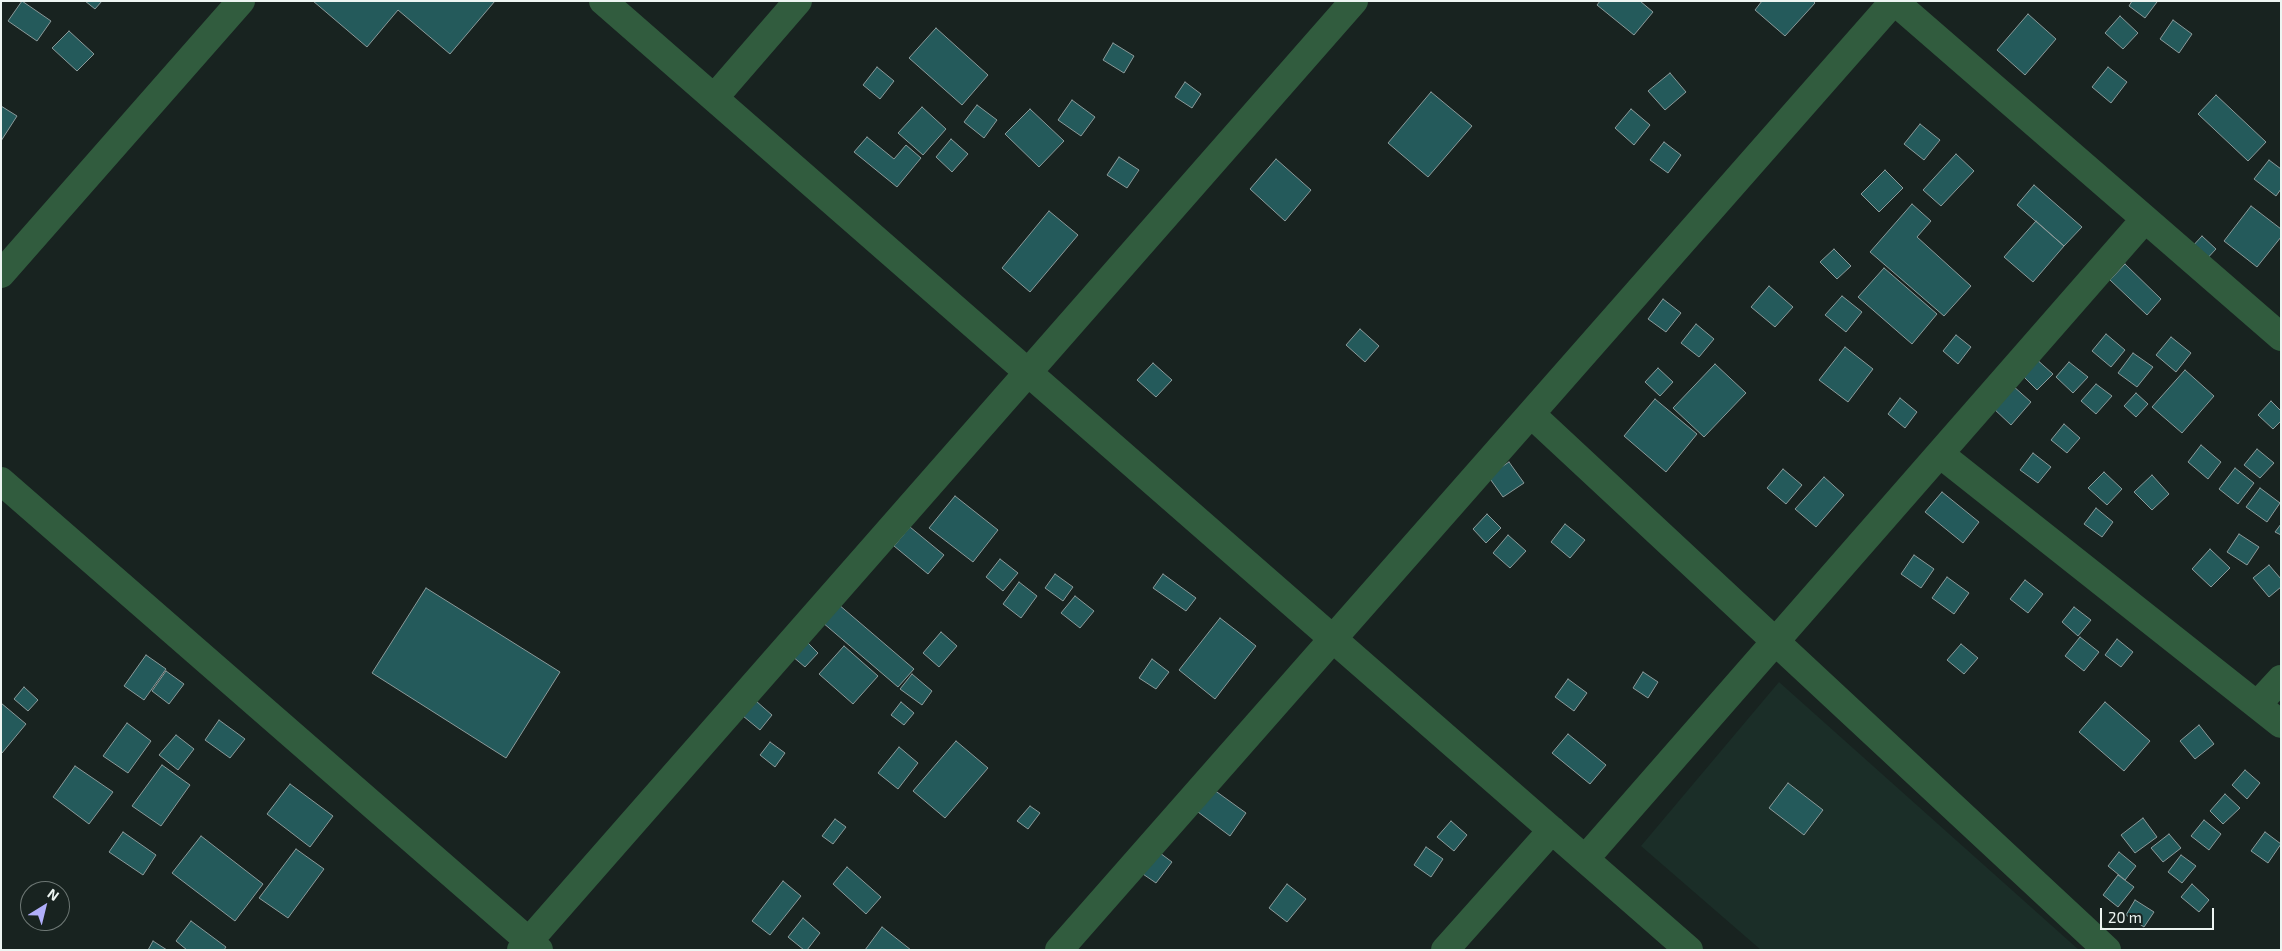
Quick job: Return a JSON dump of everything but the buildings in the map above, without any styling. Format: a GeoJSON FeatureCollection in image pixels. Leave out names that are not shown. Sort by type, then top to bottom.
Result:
{"type":"FeatureCollection","features":[{"type":"Feature","properties":{"kind":"street"},"geometry":{"type":"LineString","coordinates":[[1,274],[240,1]]}},
{"type":"Feature","properties":{"kind":"street"},"geometry":{"type":"LineString","coordinates":[[603,1],[1689,950]]}},
{"type":"Feature","properties":{"kind":"street"},"geometry":{"type":"LineString","coordinates":[[714,98],[798,1]]}},
{"type":"Feature","properties":{"kind":"street"},"geometry":{"type":"LineString","coordinates":[[1,481],[530,947],[1028,372],[1354,1]]}},
{"type":"Feature","properties":{"kind":"street"},"geometry":{"type":"LineString","coordinates":[[1059,950],[1894,1],[2281,337]]}},
{"type":"Feature","properties":{"kind":"street"},"geometry":{"type":"LineString","coordinates":[[1585,859],[2145,219]]}},
{"type":"Feature","properties":{"kind":"street"},"geometry":{"type":"LineString","coordinates":[[1531,414],[2106,950]]}},
{"type":"Feature","properties":{"kind":"street"},"geometry":{"type":"LineString","coordinates":[[1940,454],[2281,724]]}},
{"type":"Feature","properties":{"kind":"street"},"geometry":{"type":"LineString","coordinates":[[2257,706],[2281,679]]}},
{"type":"Feature","properties":{"kind":"street"},"geometry":{"type":"LineString","coordinates":[[1445,950],[1552,830]]}},
{"type":"Feature","properties":{"kind":"shaded area"},"geometry":{"type":"Polygon","coordinates":[[[1779,682],[2079,950],[1761,950],[1641,846],[1779,682]]]}}]}
